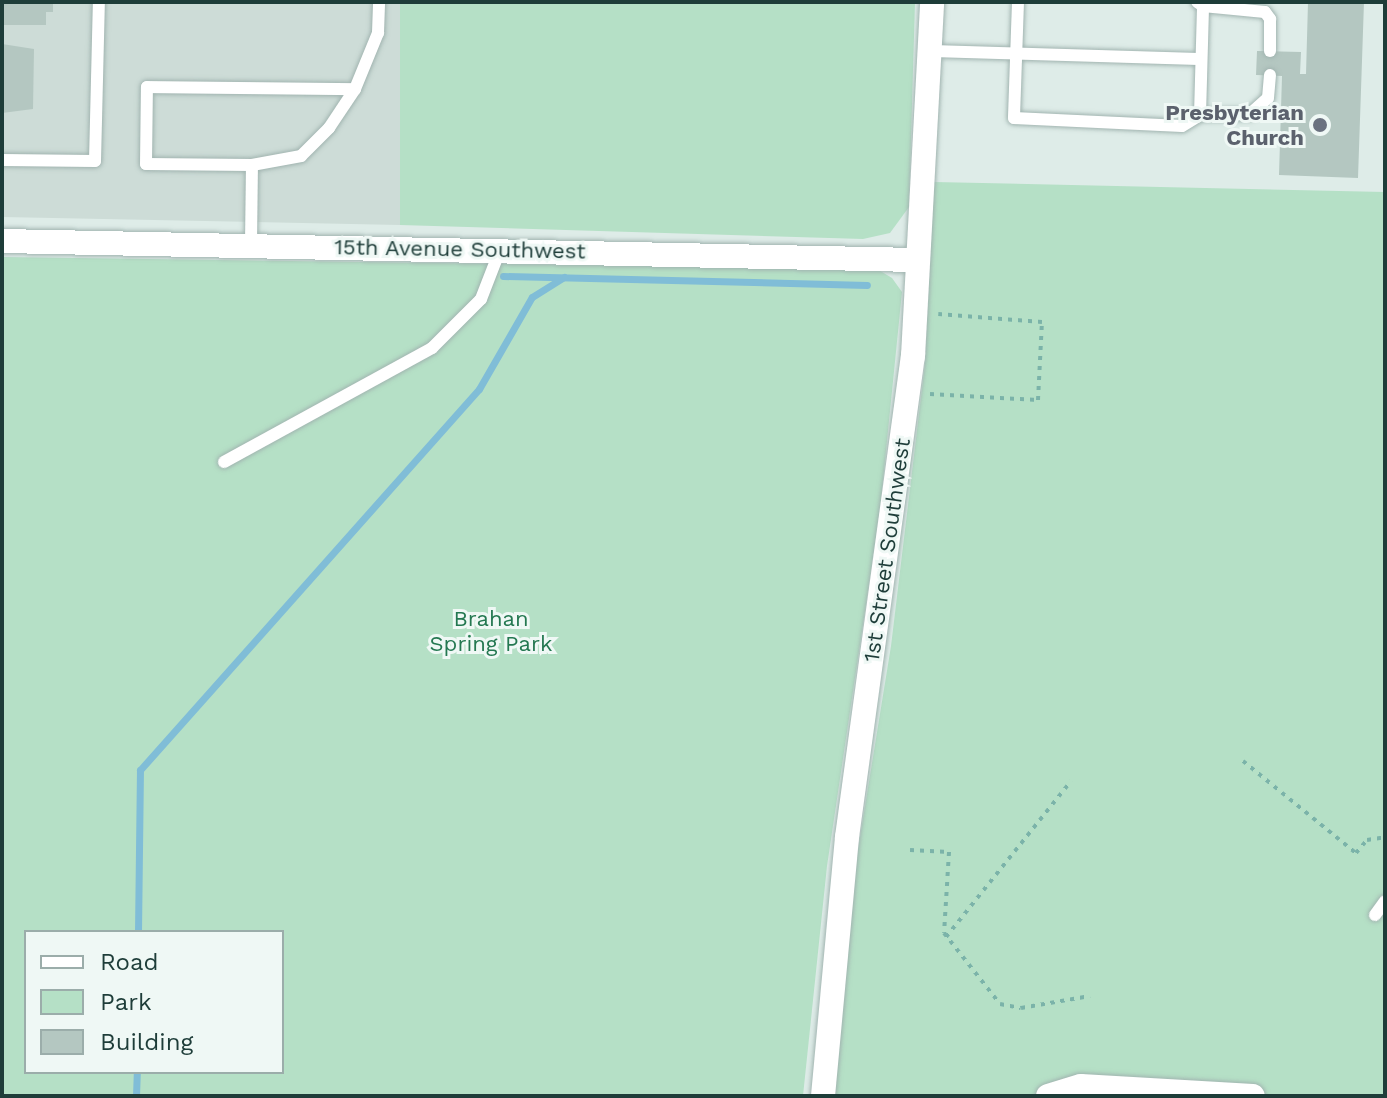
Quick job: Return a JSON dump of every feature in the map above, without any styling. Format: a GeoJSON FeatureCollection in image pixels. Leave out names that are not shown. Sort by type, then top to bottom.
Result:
{"type":"FeatureCollection","features":[{"type":"Feature","properties":{"kind":"street","name":"1st Street Southwest"},"geometry":{"type":"LineString","coordinates":[[823,1096],[847,837],[913,356],[932,2]]}},
{"type":"Feature","properties":{"kind":"street","name":"15th Avenue Southwest"},"geometry":{"type":"LineString","coordinates":[[2,241],[917,260]]}},
{"type":"Feature","properties":{"kind":"street"},"geometry":{"type":"LineString","coordinates":[[1048,1096],[1081,1086],[1253,1096]]}},
{"type":"Feature","properties":{"kind":"lane"},"geometry":{"type":"LineString","coordinates":[[2,160],[95,161],[99,2]]}},
{"type":"Feature","properties":{"kind":"lane"},"geometry":{"type":"LineString","coordinates":[[355,89],[147,87],[146,164],[252,165],[301,156],[329,128],[355,89],[378,33],[379,2]]}},
{"type":"Feature","properties":{"kind":"lane"},"geometry":{"type":"LineString","coordinates":[[1018,2],[1014,118],[1182,126],[1200,115],[1250,114],[1268,98],[1270,75]]}},
{"type":"Feature","properties":{"kind":"lane"},"geometry":{"type":"LineString","coordinates":[[1200,115],[1200,4],[1265,12],[1270,19],[1270,51]]}},
{"type":"Feature","properties":{"kind":"lane"},"geometry":{"type":"LineString","coordinates":[[930,51],[1201,59]]}},
{"type":"Feature","properties":{"kind":"lane"},"geometry":{"type":"LineString","coordinates":[[251,244],[252,165]]}},
{"type":"Feature","properties":{"kind":"lane"},"geometry":{"type":"LineString","coordinates":[[224,462],[432,348],[481,299],[500,250]]}},
{"type":"Feature","properties":{"kind":"lane"},"geometry":{"type":"LineString","coordinates":[[1375,915],[1385,901]]}},
{"type":"Feature","properties":{"kind":"path"},"geometry":{"type":"LineString","coordinates":[[930,394],[1038,400],[1042,322],[937,314],[936,328]]}},
{"type":"Feature","properties":{"kind":"path"},"geometry":{"type":"LineString","coordinates":[[928,409],[931,381]]}},
{"type":"Feature","properties":{"kind":"path"},"geometry":{"type":"LineString","coordinates":[[1243,761],[1356,853],[1367,840],[1385,837]]}},
{"type":"Feature","properties":{"kind":"path"},"geometry":{"type":"LineString","coordinates":[[946,937],[1071,781]]}},
{"type":"Feature","properties":{"kind":"path"},"geometry":{"type":"LineString","coordinates":[[910,850],[949,852],[946,937],[1000,1004],[1021,1008],[1090,996]]}},
{"type":"Feature","properties":{"kind":"shaded area"},"geometry":{"type":"Polygon","coordinates":[[[2,2],[400,2],[400,225],[2,217],[2,2]]]}},
{"type":"Feature","properties":{"kind":"green space"},"geometry":{"type":"Polygon","coordinates":[[[400,2],[915,2],[909,207],[890,233],[863,239],[400,225],[400,2]]]}},
{"type":"Feature","properties":{"kind":"green space"},"geometry":{"type":"Polygon","coordinates":[[[934,182],[1385,192],[1385,1096],[832,1096],[849,905],[891,646],[925,364],[934,182]]]}},
{"type":"Feature","properties":{"kind":"green space","name":"Brahan Spring Park"},"geometry":{"type":"Polygon","coordinates":[[[2,257],[877,269],[892,278],[902,292],[880,510],[827,866],[803,1096],[2,1096],[2,257]]]}},
{"type":"Feature","properties":{"kind":"building"},"geometry":{"type":"Polygon","coordinates":[[[2,2],[53,2],[53,12],[46,12],[46,25],[2,25],[2,2]]]}},
{"type":"Feature","properties":{"kind":"building","name":"Presbyterian Church"},"geometry":{"type":"Polygon","coordinates":[[[1308,2],[1364,2],[1358,178],[1279,175],[1282,76],[1256,75],[1257,51],[1301,52],[1300,74],[1306,74],[1308,2]]]}},
{"type":"Feature","properties":{"kind":"building"},"geometry":{"type":"Polygon","coordinates":[[[2,44],[34,49],[33,109],[2,113],[2,44]]]}},
{"type":"Feature","properties":{"kind":"waterway"},"geometry":{"type":"LineString","coordinates":[[503,276],[867,285]]}},
{"type":"Feature","properties":{"kind":"waterway"},"geometry":{"type":"LineString","coordinates":[[138,930],[140,770],[479,389],[532,297],[564,277]]}},
{"type":"Feature","properties":{"kind":"waterway"},"geometry":{"type":"LineString","coordinates":[[136,1096],[137,1074]]}},
{"type":"Feature","properties":{"kind":"place","name":"Presbyterian Church"},"geometry":{"type":"Point","coordinates":[1320,125]}}]}
